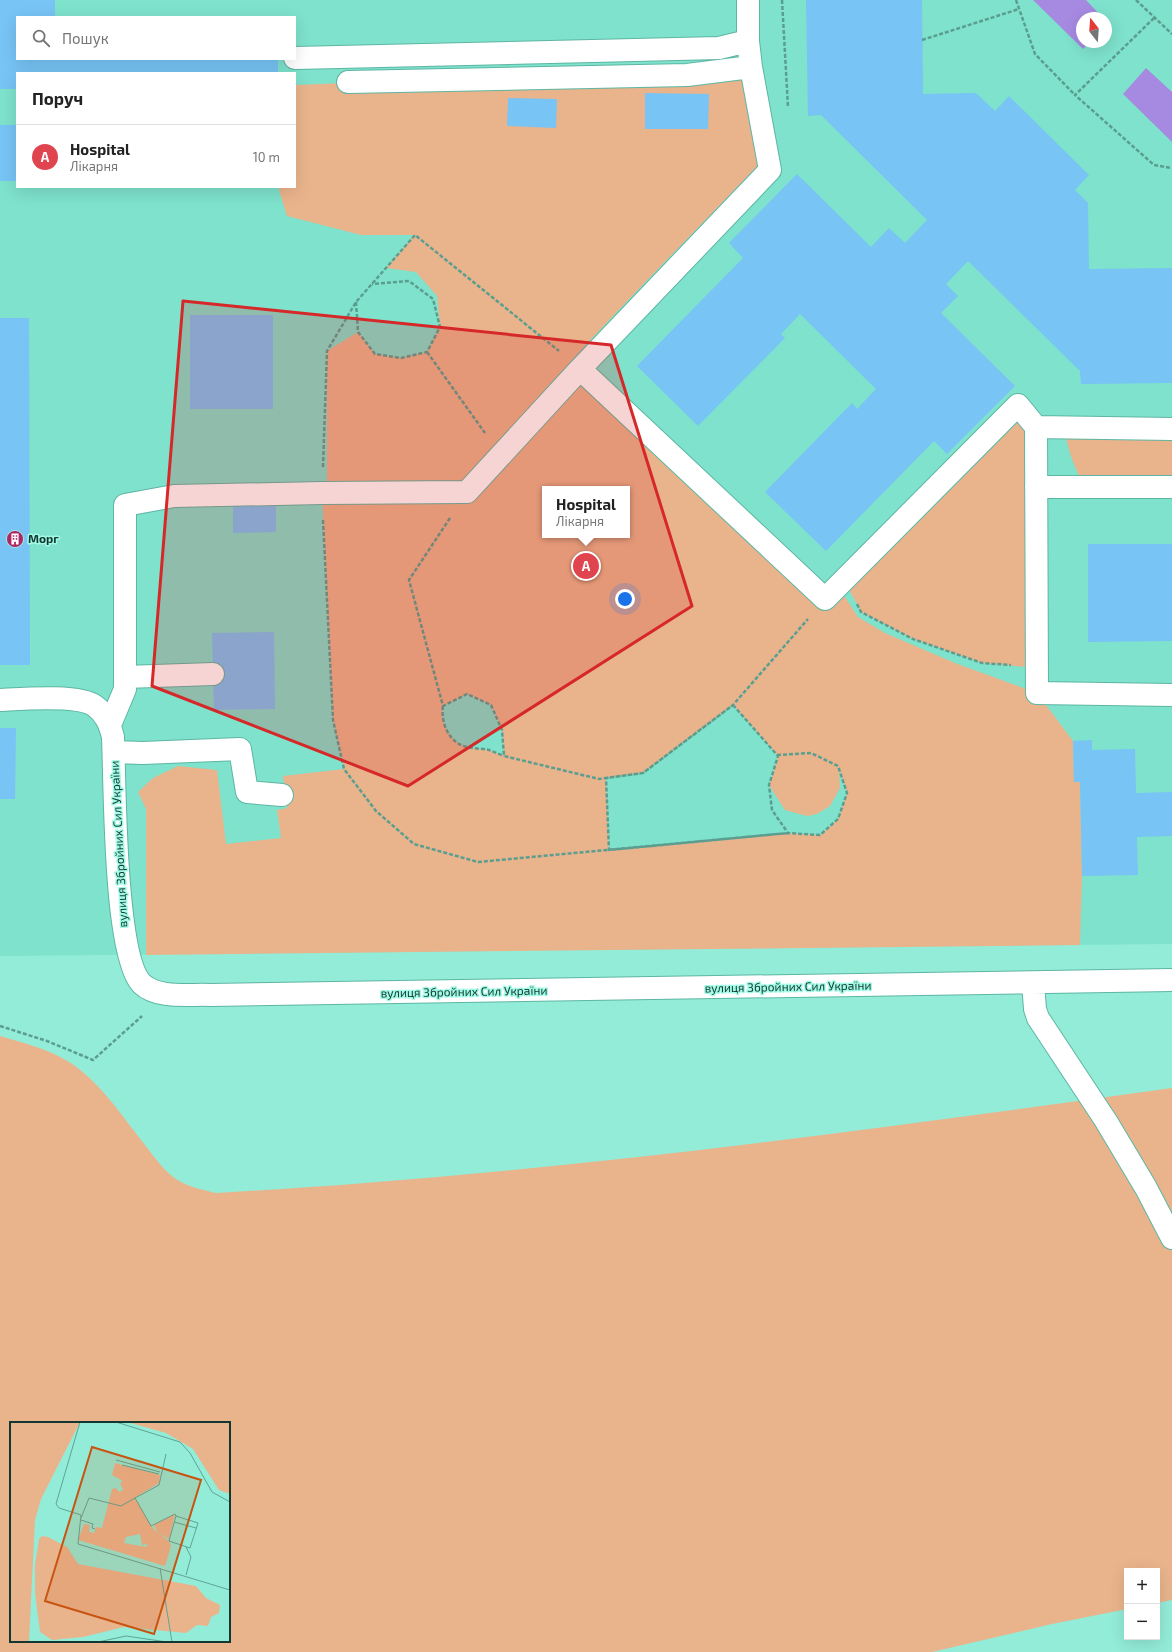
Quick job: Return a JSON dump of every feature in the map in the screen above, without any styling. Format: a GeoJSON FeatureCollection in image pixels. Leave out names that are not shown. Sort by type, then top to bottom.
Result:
{"type":"FeatureCollection","features":[{"type":"Feature","properties":{"kind":"street"},"geometry":{"type":"LineString","coordinates":[[110,725],[125,689],[125,505],[174,496],[467,492],[580,369],[770,170],[751,67],[748,41],[748,0]]}},
{"type":"Feature","properties":{"kind":"street"},"geometry":{"type":"LineString","coordinates":[[296,58],[719,48],[748,41]]}},
{"type":"Feature","properties":{"kind":"street"},"geometry":{"type":"LineString","coordinates":[[348,82],[687,75],[751,67]]}},
{"type":"Feature","properties":{"kind":"street"},"geometry":{"type":"LineString","coordinates":[[580,369],[825,600],[1018,405],[1036,428],[1037,693],[1172,695]]}},
{"type":"Feature","properties":{"kind":"street"},"geometry":{"type":"LineString","coordinates":[[1036,428],[1172,429]]}},
{"type":"Feature","properties":{"kind":"street"},"geometry":{"type":"LineString","coordinates":[[1036,487],[1172,487]]}},
{"type":"Feature","properties":{"kind":"street"},"geometry":{"type":"LineString","coordinates":[[125,677],[213,674]]}},
{"type":"Feature","properties":{"kind":"street","name":"вулиця Збройних Сил України"},"geometry":{"type":"LineString","coordinates":[[0,700],[80,700],[94,705],[105,716],[110,725],[113,737],[120,900],[129,958],[135,974],[142,984],[153,990],[166,994],[413,993],[1172,980]]}},
{"type":"Feature","properties":{"kind":"street"},"geometry":{"type":"LineString","coordinates":[[114,752],[143,753],[240,749],[247,792],[282,795]]}},
{"type":"Feature","properties":{"kind":"street"},"geometry":{"type":"LineString","coordinates":[[1033,983],[1035,1009],[1038,1018],[1106,1121],[1146,1188],[1172,1238]]}},
{"type":"Feature","properties":{"kind":"path"},"geometry":{"type":"LineString","coordinates":[[782,0],[788,109]]}},
{"type":"Feature","properties":{"kind":"path"},"geometry":{"type":"LineString","coordinates":[[1016,0],[1035,54],[1075,96],[1154,165],[1172,168]]}},
{"type":"Feature","properties":{"kind":"path"},"geometry":{"type":"LineString","coordinates":[[1136,0],[1172,34]]}},
{"type":"Feature","properties":{"kind":"path"},"geometry":{"type":"LineString","coordinates":[[922,40],[1019,9]]}},
{"type":"Feature","properties":{"kind":"path"},"geometry":{"type":"LineString","coordinates":[[1075,96],[1154,18]]}},
{"type":"Feature","properties":{"kind":"path"},"geometry":{"type":"LineString","coordinates":[[580,369],[415,235],[356,302],[328,351],[322,493],[333,720],[344,769],[376,811],[414,844],[478,862],[788,833],[820,835],[838,819],[847,793],[838,766],[811,753],[778,756]]}},
{"type":"Feature","properties":{"kind":"path"},"geometry":{"type":"LineString","coordinates":[[356,302],[358,332],[375,354],[401,358],[427,352],[440,327],[433,299],[408,281],[372,284]]}},
{"type":"Feature","properties":{"kind":"path"},"geometry":{"type":"LineString","coordinates":[[427,352],[495,447],[500,457]]}},
{"type":"Feature","properties":{"kind":"path"},"geometry":{"type":"LineString","coordinates":[[467,492],[409,580],[443,706],[442,714],[444,725],[459,744],[490,750],[504,756],[599,779],[643,773],[733,704],[825,600]]}},
{"type":"Feature","properties":{"kind":"path"},"geometry":{"type":"LineString","coordinates":[[844,580],[861,612],[913,639],[982,662],[1037,668]]}},
{"type":"Feature","properties":{"kind":"path"},"geometry":{"type":"LineString","coordinates":[[443,706],[467,694],[492,705],[502,730],[504,756]]}},
{"type":"Feature","properties":{"kind":"path"},"geometry":{"type":"LineString","coordinates":[[733,704],[778,756]]}},
{"type":"Feature","properties":{"kind":"path"},"geometry":{"type":"LineString","coordinates":[[778,756],[769,785],[772,810],[788,833]]}},
{"type":"Feature","properties":{"kind":"path"},"geometry":{"type":"LineString","coordinates":[[606,778],[609,850]]}},
{"type":"Feature","properties":{"kind":"path"},"geometry":{"type":"LineString","coordinates":[[0,1026],[47,1041],[93,1060],[166,994]]}},
{"type":"Feature","properties":{"kind":"highlighted area"},"geometry":{"type":"Polygon","coordinates":[[[183,301],[611,345],[692,606],[408,786],[152,686],[183,301]]]}},
{"type":"Feature","properties":{"kind":"shaded area"},"geometry":{"type":"Polygon","coordinates":[[[0,0],[1172,0],[1172,944],[0,956],[0,0]]]}},
{"type":"Feature","properties":{"kind":"shaded area"},"geometry":{"type":"Polygon","coordinates":[[[1033,0],[1086,0],[1097,12],[1076,12],[1076,42],[1033,0]]]}},
{"type":"Feature","properties":{"kind":"shaded area"},"geometry":{"type":"Polygon","coordinates":[[[751,67],[767,156],[574,357],[464,484],[327,487],[327,351],[358,332],[375,354],[401,358],[427,352],[440,327],[437,296],[416,272],[386,268],[414,235],[361,235],[287,216],[278,188],[296,188],[296,85],[751,67]]]}},
{"type":"Feature","properties":{"kind":"shaded area"},"geometry":{"type":"Polygon","coordinates":[[[1146,68],[1172,92],[1172,142],[1123,94],[1146,68]]]}},
{"type":"Feature","properties":{"kind":"shaded area"},"geometry":{"type":"Polygon","coordinates":[[[580,369],[825,599],[843,594],[858,617],[885,633],[955,663],[1037,693],[1073,741],[1074,782],[1080,782],[1082,876],[1080,945],[146,955],[146,809],[138,792],[153,778],[178,766],[217,770],[226,844],[281,838],[277,810],[287,808],[283,776],[344,769],[333,720],[322,493],[467,492],[580,369]],[[467,694],[443,706],[442,716],[448,732],[452,738],[461,744],[504,755],[502,730],[491,705],[467,694]],[[733,705],[643,773],[606,778],[609,850],[788,833],[820,835],[838,819],[847,793],[839,769],[840,788],[830,806],[817,814],[807,816],[785,810],[769,785],[778,756],[733,705]]]}},
{"type":"Feature","properties":{"kind":"shaded area"},"geometry":{"type":"Polygon","coordinates":[[[1018,405],[1036,427],[1037,668],[982,663],[913,639],[861,612],[844,580],[1018,405]]]}},
{"type":"Feature","properties":{"kind":"shaded area"},"geometry":{"type":"Polygon","coordinates":[[[1172,429],[1172,487],[1085,487],[1069,451],[1066,438],[1172,429]]]}},
{"type":"Feature","properties":{"kind":"shaded area"},"geometry":{"type":"Polygon","coordinates":[[[0,1036],[31,1045],[61,1057],[79,1069],[106,1095],[170,1175],[189,1186],[216,1193],[466,1174],[769,1142],[1172,1088],[1172,1600],[1160,1602],[1160,1568],[1124,1568],[1124,1610],[1052,1624],[932,1652],[0,1652],[0,1036]]]}},
{"type":"Feature","properties":{"kind":"building"},"geometry":{"type":"Polygon","coordinates":[[[0,0],[55,0],[55,16],[16,16],[16,60],[278,60],[278,72],[16,72],[16,89],[0,89],[0,0]]]}},
{"type":"Feature","properties":{"kind":"building"},"geometry":{"type":"Polygon","coordinates":[[[806,0],[922,0],[923,94],[976,93],[995,111],[1009,96],[1089,175],[1075,190],[1088,203],[1089,269],[1172,268],[1172,383],[1081,384],[1080,371],[968,261],[946,284],[958,296],[941,313],[1015,386],[947,454],[934,441],[826,551],[765,492],[852,403],[857,409],[876,389],[800,314],[781,334],[785,338],[698,426],[637,366],[743,258],[729,243],[797,174],[871,247],[889,228],[905,243],[927,220],[821,115],[808,116],[806,0]]]}},
{"type":"Feature","properties":{"kind":"building"},"geometry":{"type":"Polygon","coordinates":[[[645,93],[709,94],[708,129],[645,129],[645,93]]]}},
{"type":"Feature","properties":{"kind":"building"},"geometry":{"type":"Polygon","coordinates":[[[508,98],[557,99],[556,128],[507,126],[508,98]]]}},
{"type":"Feature","properties":{"kind":"building"},"geometry":{"type":"Polygon","coordinates":[[[0,125],[16,125],[16,181],[0,181],[0,125]]]}},
{"type":"Feature","properties":{"kind":"building"},"geometry":{"type":"Polygon","coordinates":[[[190,315],[273,315],[273,409],[190,409],[190,315]]]}},
{"type":"Feature","properties":{"kind":"building","name":"Морг"},"geometry":{"type":"Polygon","coordinates":[[[0,318],[29,318],[30,665],[0,665],[0,318]]]}},
{"type":"Feature","properties":{"kind":"building"},"geometry":{"type":"Polygon","coordinates":[[[233,504],[276,504],[276,532],[233,533],[233,504]]]}},
{"type":"Feature","properties":{"kind":"building"},"geometry":{"type":"Polygon","coordinates":[[[1088,544],[1172,544],[1172,641],[1088,642],[1088,544]]]}},
{"type":"Feature","properties":{"kind":"building"},"geometry":{"type":"Polygon","coordinates":[[[274,632],[275,709],[214,710],[212,633],[274,632]]]}},
{"type":"Feature","properties":{"kind":"building"},"geometry":{"type":"Polygon","coordinates":[[[0,728],[16,728],[15,799],[0,799],[0,728]]]}},
{"type":"Feature","properties":{"kind":"building"},"geometry":{"type":"Polygon","coordinates":[[[1092,740],[1092,750],[1135,749],[1136,793],[1172,792],[1172,836],[1137,837],[1138,875],[1082,876],[1080,782],[1074,782],[1073,741],[1092,740]]]}},
{"type":"Feature","properties":{"kind":"place","name":"Морг"},"geometry":{"type":"Point","coordinates":[15,539]}},
{"type":"Feature","properties":{"kind":"place","name":"Hospital"},"geometry":{"type":"Point","coordinates":[586,566]}}]}
